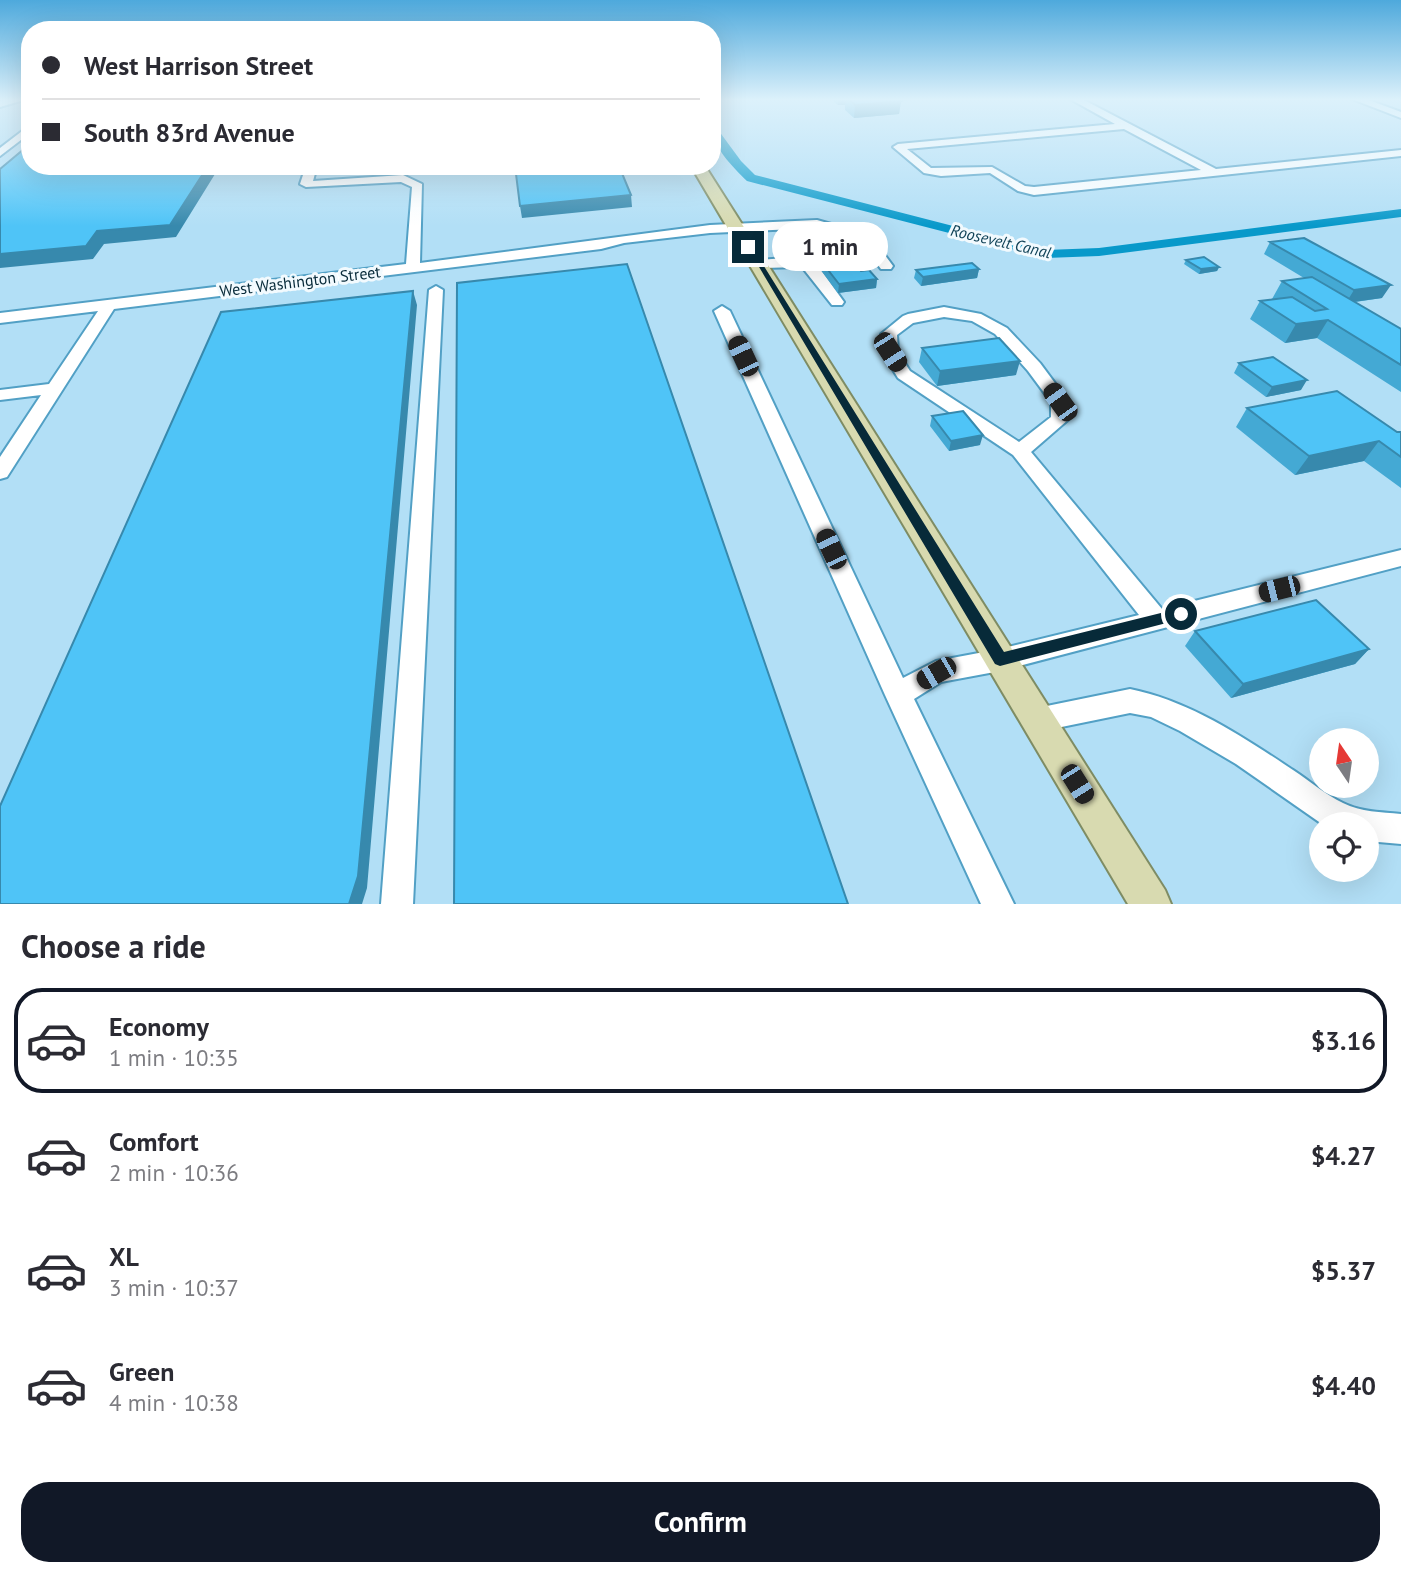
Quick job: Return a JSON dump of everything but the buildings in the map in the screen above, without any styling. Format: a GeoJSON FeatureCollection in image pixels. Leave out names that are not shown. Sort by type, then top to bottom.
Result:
{"type":"FeatureCollection","features":[{"type":"Feature","properties":{"kind":"main road"},"geometry":{"type":"LineString","coordinates":[[704,175],[1151,904]]}},
{"type":"Feature","properties":{"kind":"street"},"geometry":{"type":"LineString","coordinates":[[0,153],[14,141]]}},
{"type":"Feature","properties":{"kind":"street"},"geometry":{"type":"LineString","coordinates":[[964,141],[898,147],[928,171],[941,173],[992,170],[1021,189],[1034,191],[1401,153]]}},
{"type":"Feature","properties":{"kind":"street"},"geometry":{"type":"LineString","coordinates":[[1153,141],[1214,173]]}},
{"type":"Feature","properties":{"kind":"street"},"geometry":{"type":"LineString","coordinates":[[309,175],[306,184],[312,185],[403,178],[418,186],[414,267]]}},
{"type":"Feature","properties":{"kind":"street","name":"West Washington Street"},"geometry":{"type":"LineString","coordinates":[[0,318],[601,245],[626,248],[717,240],[738,230],[817,224],[865,238],[886,266]]}},
{"type":"Feature","properties":{"kind":"street"},"geometry":{"type":"LineString","coordinates":[[758,264],[799,260],[809,263],[838,302]]}},
{"type":"Feature","properties":{"kind":"street"},"geometry":{"type":"LineString","coordinates":[[397,904],[436,290]]}},
{"type":"Feature","properties":{"kind":"street"},"geometry":{"type":"LineString","coordinates":[[0,472],[109,305]]}},
{"type":"Feature","properties":{"kind":"street"},"geometry":{"type":"LineString","coordinates":[[722,311],[898,695],[998,904]]}},
{"type":"Feature","properties":{"kind":"street"},"geometry":{"type":"LineString","coordinates":[[1020,451],[1060,419],[1060,402],[1034,367],[1000,331],[976,317],[944,312],[908,319],[889,334],[890,352],[904,374],[1020,451],[1157,620]]}},
{"type":"Feature","properties":{"kind":"street"},"geometry":{"type":"LineString","coordinates":[[0,395],[55,388]]}},
{"type":"Feature","properties":{"kind":"street"},"geometry":{"type":"LineString","coordinates":[[898,695],[936,673],[1000,660],[1401,558]]}},
{"type":"Feature","properties":{"kind":"street"},"geometry":{"type":"LineString","coordinates":[[1037,720],[1130,701],[1154,706],[1190,722],[1246,755],[1330,812]]}},
{"type":"Feature","properties":{"kind":"street"},"geometry":{"type":"LineString","coordinates":[[1379,828],[1401,829]]}},
{"type":"Feature","properties":{"kind":"waterway","name":"Roosevelt Canal"},"geometry":{"type":"LineString","coordinates":[[721,142],[751,178],[1046,254],[1099,252],[1401,213]]}},
{"type":"Feature","properties":{"kind":"route"},"geometry":{"type":"LineString","coordinates":[[748,247],[1000,660],[1181,614]]}}]}
